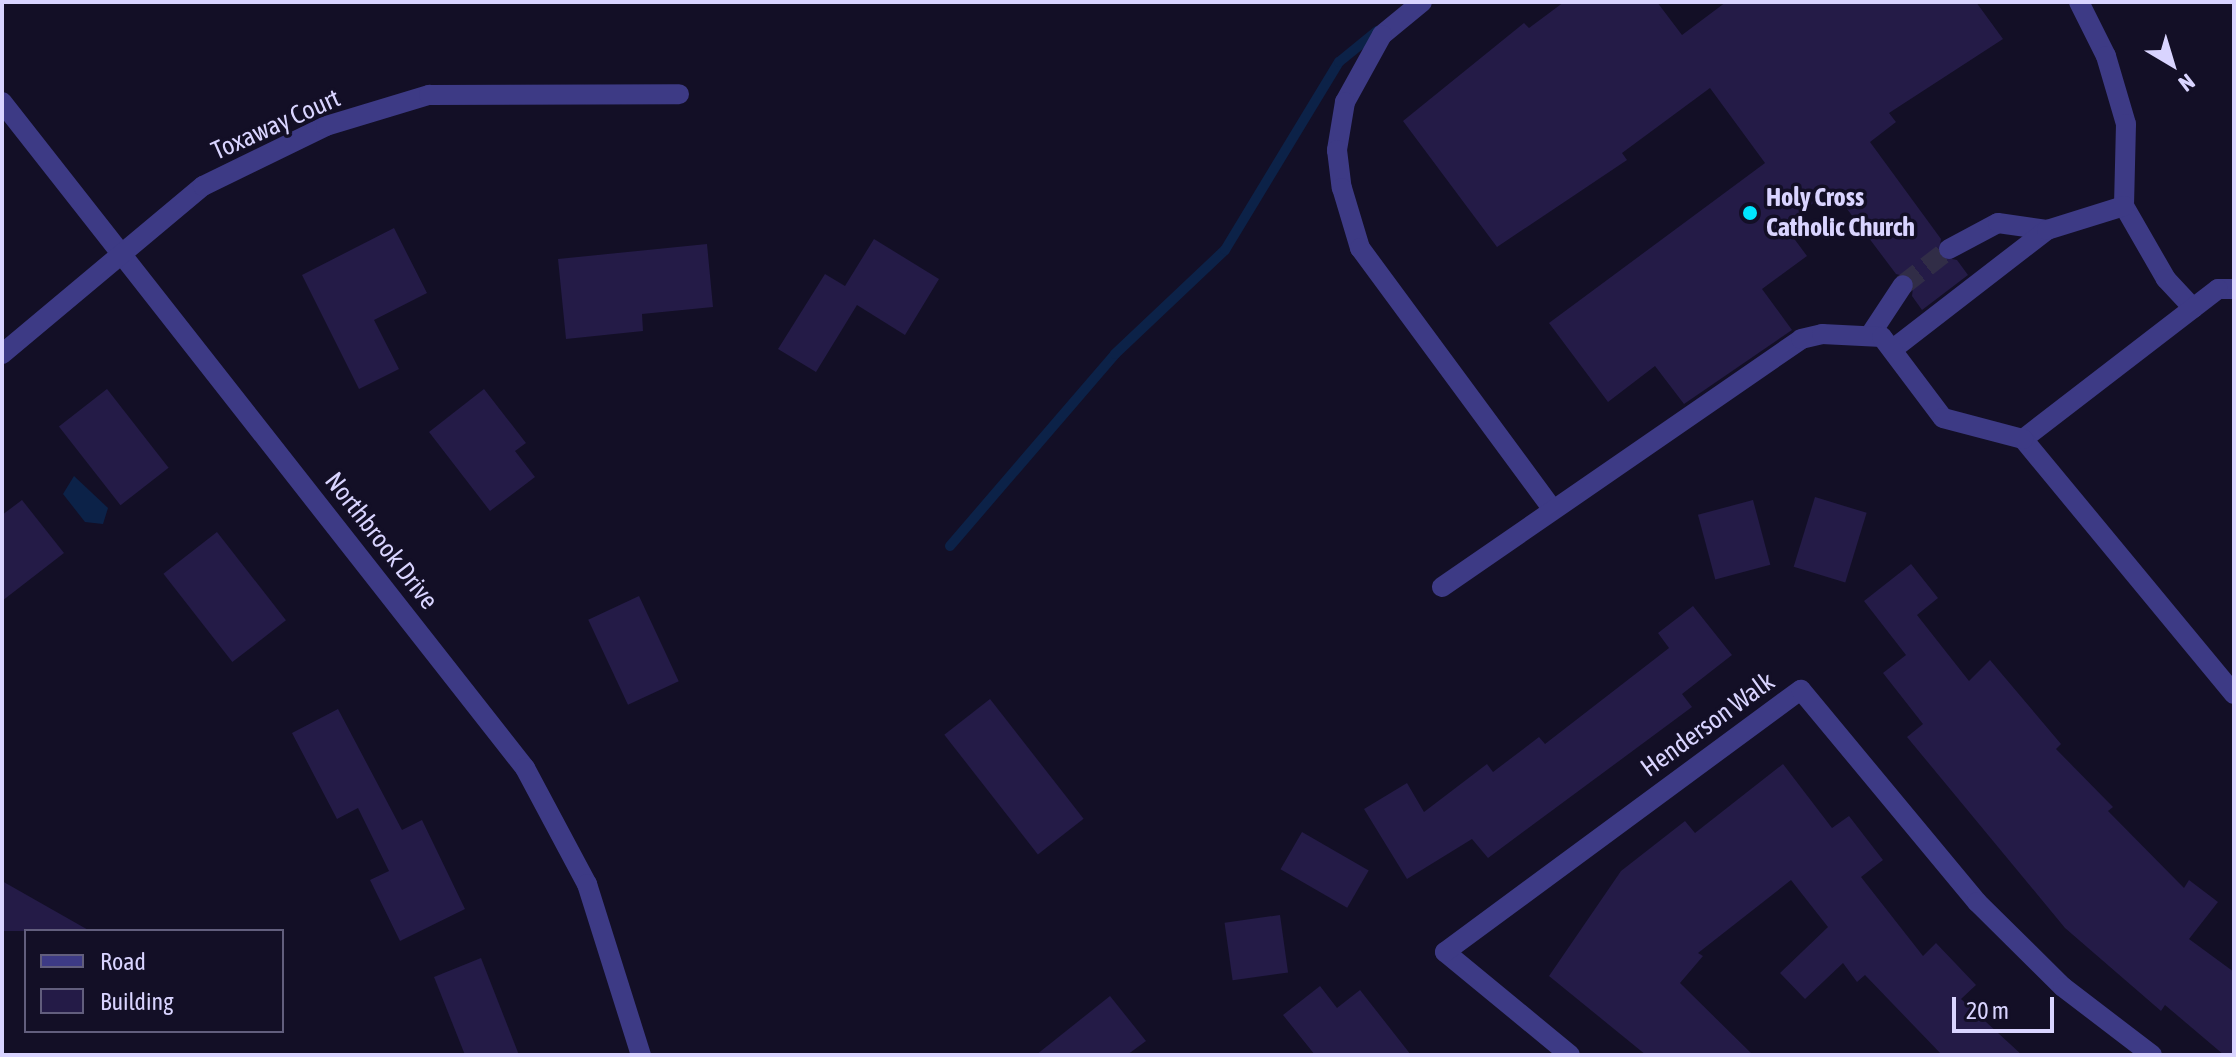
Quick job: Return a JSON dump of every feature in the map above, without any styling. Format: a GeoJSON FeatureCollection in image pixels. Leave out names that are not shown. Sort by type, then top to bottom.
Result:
{"type":"FeatureCollection","features":[{"type":"Feature","properties":{"kind":"street"},"geometry":{"type":"LineString","coordinates":[[1422,2],[1382,35],[1345,102],[1337,150],[1342,188],[1360,248],[1550,506]]}},
{"type":"Feature","properties":{"kind":"street"},"geometry":{"type":"LineString","coordinates":[[2079,2],[2106,56],[2126,124],[2124,206],[2166,279],[2193,308]]}},
{"type":"Feature","properties":{"kind":"street","name":"Toxaway Court"},"geometry":{"type":"LineString","coordinates":[[2,354],[126,258],[203,186],[326,126],[415,99],[679,94]]}},
{"type":"Feature","properties":{"kind":"street","name":"Northbrook Drive"},"geometry":{"type":"LineString","coordinates":[[2,102],[525,768],[587,884],[641,1055]]}},
{"type":"Feature","properties":{"kind":"street"},"geometry":{"type":"LineString","coordinates":[[1893,349],[2047,230],[2124,206]]}},
{"type":"Feature","properties":{"kind":"street"},"geometry":{"type":"LineString","coordinates":[[1949,249],[1998,223],[2047,230]]}},
{"type":"Feature","properties":{"kind":"street"},"geometry":{"type":"LineString","coordinates":[[1872,332],[1903,285]]}},
{"type":"Feature","properties":{"kind":"street"},"geometry":{"type":"LineString","coordinates":[[2023,439],[2218,289],[2234,289]]}},
{"type":"Feature","properties":{"kind":"street"},"geometry":{"type":"LineString","coordinates":[[1442,587],[1550,506],[1686,425],[1801,339],[1872,332],[1893,349],[1943,418],[2023,439],[2234,694]]}},
{"type":"Feature","properties":{"kind":"street","name":"Henderson Walk"},"geometry":{"type":"LineString","coordinates":[[1570,1055],[1445,952],[1801,690],[1977,902],[2063,987],[2152,1055]]}},
{"type":"Feature","properties":{"kind":"water"},"geometry":{"type":"Polygon","coordinates":[[[74,476],[108,508],[103,524],[85,522],[63,494],[74,476]]]}},
{"type":"Feature","properties":{"kind":"building","name":"Holy Cross Catholic Church"},"geometry":{"type":"Polygon","coordinates":[[[1564,2],[1657,2],[1682,35],[1726,2],[1976,2],[2003,39],[1889,113],[1896,122],[1870,142],[1941,239],[1938,256],[1957,260],[1968,275],[1922,310],[1912,296],[1914,279],[1896,274],[1832,189],[1784,225],[1807,256],[1762,289],[1792,330],[1684,404],[1655,366],[1608,402],[1549,323],[1765,163],[1710,88],[1622,153],[1627,160],[1497,247],[1403,121],[1524,23],[1529,28],[1564,2]]]}},
{"type":"Feature","properties":{"kind":"building"},"geometry":{"type":"Polygon","coordinates":[[[394,228],[427,293],[374,320],[399,369],[359,389],[302,275],[394,228]]]}},
{"type":"Feature","properties":{"kind":"building"},"geometry":{"type":"Polygon","coordinates":[[[874,239],[939,279],[905,335],[857,305],[816,372],[778,349],[825,274],[845,286],[874,239]]]}},
{"type":"Feature","properties":{"kind":"building"},"geometry":{"type":"Polygon","coordinates":[[[707,244],[713,307],[642,314],[643,331],[566,339],[558,259],[707,244]]]}},
{"type":"Feature","properties":{"kind":"building"},"geometry":{"type":"Polygon","coordinates":[[[107,389],[169,468],[120,505],[59,427],[107,389]]]}},
{"type":"Feature","properties":{"kind":"building"},"geometry":{"type":"Polygon","coordinates":[[[484,389],[526,443],[515,451],[535,477],[490,511],[429,432],[484,389]]]}},
{"type":"Feature","properties":{"kind":"building"},"geometry":{"type":"Polygon","coordinates":[[[1815,497],[1867,513],[1845,583],[1794,567],[1815,497]]]}},
{"type":"Feature","properties":{"kind":"building"},"geometry":{"type":"Polygon","coordinates":[[[22,500],[64,553],[2,601],[2,515],[22,500]]]}},
{"type":"Feature","properties":{"kind":"building"},"geometry":{"type":"Polygon","coordinates":[[[1753,500],[1770,565],[1715,579],[1698,515],[1753,500]]]}},
{"type":"Feature","properties":{"kind":"building"},"geometry":{"type":"Polygon","coordinates":[[[217,532],[286,620],[232,662],[163,574],[217,532]]]}},
{"type":"Feature","properties":{"kind":"building"},"geometry":{"type":"Polygon","coordinates":[[[1911,564],[1938,598],[1917,615],[1969,681],[1990,660],[2061,744],[2056,749],[2113,807],[2108,811],[2184,888],[2189,880],[2218,902],[2189,939],[2234,972],[2234,1055],[2224,1055],[2165,1005],[2161,1011],[2065,928],[1907,737],[1923,724],[1883,673],[1906,655],[1864,601],[1911,564]]]}},
{"type":"Feature","properties":{"kind":"building"},"geometry":{"type":"Polygon","coordinates":[[[639,596],[679,681],[628,705],[588,620],[639,596]]]}},
{"type":"Feature","properties":{"kind":"building"},"geometry":{"type":"Polygon","coordinates":[[[1693,606],[1732,655],[1682,694],[1692,707],[1488,858],[1472,839],[1407,879],[1364,809],[1407,783],[1424,812],[1487,764],[1493,772],[1539,737],[1545,744],[1669,648],[1658,633],[1693,606]]]}},
{"type":"Feature","properties":{"kind":"building"},"geometry":{"type":"Polygon","coordinates":[[[990,699],[1084,819],[1038,854],[944,735],[990,699]]]}},
{"type":"Feature","properties":{"kind":"building"},"geometry":{"type":"Polygon","coordinates":[[[338,709],[402,830],[422,820],[465,909],[400,941],[370,880],[389,871],[358,808],[337,819],[292,733],[338,709]]]}},
{"type":"Feature","properties":{"kind":"building"},"geometry":{"type":"Polygon","coordinates":[[[1783,764],[1832,828],[1849,816],[1883,860],[1861,877],[1923,956],[1936,943],[1976,985],[1961,999],[2022,1055],[1942,1055],[1865,975],[1857,982],[1843,963],[1805,999],[1780,973],[1828,927],[1791,880],[1698,953],[1703,956],[1680,983],[1753,1055],[1646,1055],[1549,976],[1621,871],[1685,821],[1695,833],[1783,764]]]}},
{"type":"Feature","properties":{"kind":"building"},"geometry":{"type":"Polygon","coordinates":[[[1302,832],[1369,870],[1347,908],[1280,869],[1302,832]]]}},
{"type":"Feature","properties":{"kind":"building"},"geometry":{"type":"Polygon","coordinates":[[[2,881],[86,929],[24,929],[2,931],[2,881]]]}},
{"type":"Feature","properties":{"kind":"building"},"geometry":{"type":"Polygon","coordinates":[[[1280,915],[1288,972],[1233,980],[1225,923],[1280,915]]]}},
{"type":"Feature","properties":{"kind":"building"},"geometry":{"type":"Polygon","coordinates":[[[481,958],[519,1055],[465,1055],[434,977],[481,958]]]}},
{"type":"Feature","properties":{"kind":"building"},"geometry":{"type":"Polygon","coordinates":[[[1320,986],[1337,1008],[1360,990],[1411,1055],[1315,1055],[1283,1015],[1320,986]]]}},
{"type":"Feature","properties":{"kind":"building"},"geometry":{"type":"Polygon","coordinates":[[[1110,996],[1146,1041],[1127,1055],[1036,1055],[1110,996]]]}},
{"type":"Feature","properties":{"kind":"waterway"},"geometry":{"type":"LineString","coordinates":[[950,546],[1115,354],[1225,250],[1339,62],[1377,31]]}},
{"type":"Feature","properties":{"kind":"tunnel"},"geometry":{"type":"LineString","coordinates":[[1903,285],[1949,249]]}},
{"type":"Feature","properties":{"kind":"place","name":"Holy Cross Catholic Church"},"geometry":{"type":"Point","coordinates":[1750,213]}}]}
